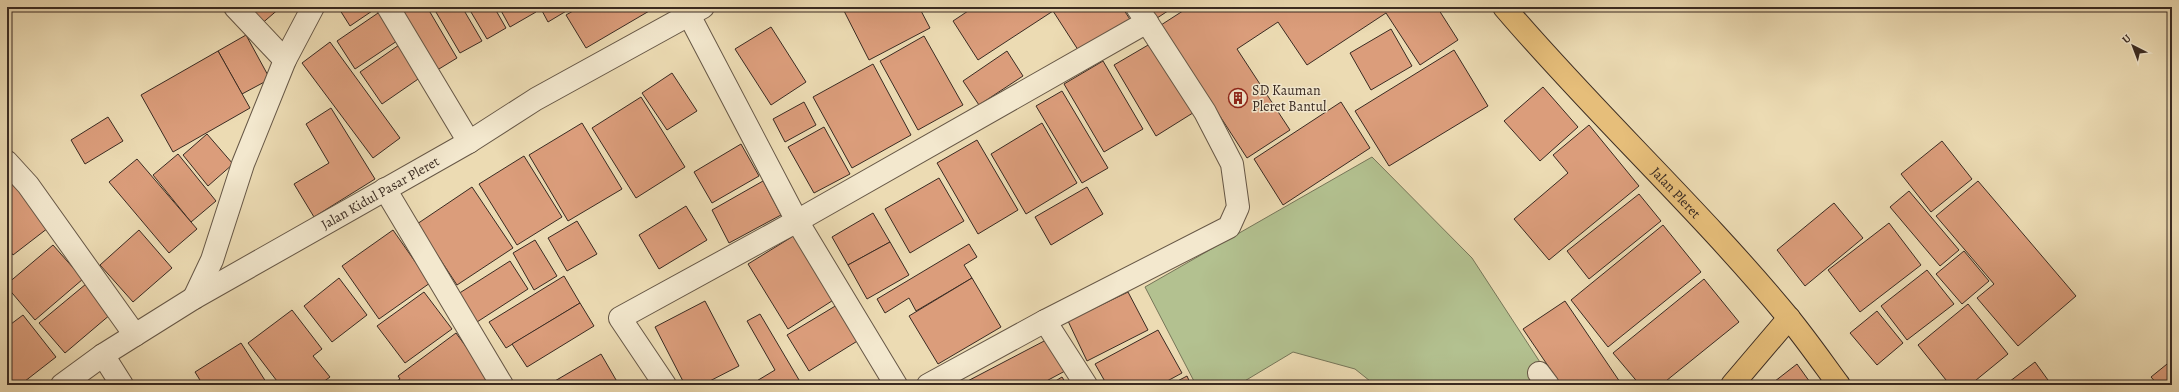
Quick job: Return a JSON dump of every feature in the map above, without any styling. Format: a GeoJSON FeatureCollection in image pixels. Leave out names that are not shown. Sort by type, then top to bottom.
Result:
{"type":"FeatureCollection","features":[{"type":"Feature","properties":{"kind":"main road","name":"Jalan Pleret"},"geometry":{"type":"LineString","coordinates":[[1504,7],[1551,62],[1725,245],[1789,318],[1839,385]]}},
{"type":"Feature","properties":{"kind":"main road"},"geometry":{"type":"LineString","coordinates":[[1732,385],[1789,318]]}},
{"type":"Feature","properties":{"kind":"street"},"geometry":{"type":"LineString","coordinates":[[234,7],[285,60]]}},
{"type":"Feature","properties":{"kind":"street"},"geometry":{"type":"LineString","coordinates":[[194,298],[212,260],[243,164],[285,60],[313,7]]}},
{"type":"Feature","properties":{"kind":"street"},"geometry":{"type":"LineString","coordinates":[[388,7],[469,142]]}},
{"type":"Feature","properties":{"kind":"street"},"geometry":{"type":"LineString","coordinates":[[696,11],[797,221],[896,385]]}},
{"type":"Feature","properties":{"kind":"street","name":"Jalan Kidul Pasar Pleret"},"geometry":{"type":"LineString","coordinates":[[62,385],[103,355],[194,298],[385,188],[469,142],[536,99],[696,11]]}},
{"type":"Feature","properties":{"kind":"street"},"geometry":{"type":"LineString","coordinates":[[665,385],[620,318],[797,221],[1142,15],[1205,112],[1232,164],[1238,207],[1229,227],[1045,320],[928,385]]}},
{"type":"Feature","properties":{"kind":"street"},"geometry":{"type":"LineString","coordinates":[[7,162],[28,185],[135,335]]}},
{"type":"Feature","properties":{"kind":"street"},"geometry":{"type":"LineString","coordinates":[[385,188],[502,385]]}},
{"type":"Feature","properties":{"kind":"street"},"geometry":{"type":"LineString","coordinates":[[1045,320],[1086,385]]}},
{"type":"Feature","properties":{"kind":"street"},"geometry":{"type":"LineString","coordinates":[[103,355],[122,385]]}},
{"type":"Feature","properties":{"kind":"green space"},"geometry":{"type":"Polygon","coordinates":[[[1372,157],[1472,258],[1551,379],[1542,385],[1375,385],[1355,369],[1293,352],[1238,385],[1196,385],[1145,287],[1372,157]]]}},
{"type":"Feature","properties":{"kind":"building"},"geometry":{"type":"Polygon","coordinates":[[[243,7],[281,7],[259,26],[243,7]]]}},
{"type":"Feature","properties":{"kind":"building"},"geometry":{"type":"Polygon","coordinates":[[[338,7],[378,7],[350,26],[338,7]]]}},
{"type":"Feature","properties":{"kind":"building"},"geometry":{"type":"Polygon","coordinates":[[[396,7],[427,7],[457,58],[434,72],[396,7]]]}},
{"type":"Feature","properties":{"kind":"building"},"geometry":{"type":"Polygon","coordinates":[[[433,7],[462,7],[482,41],[460,53],[433,7]]]}},
{"type":"Feature","properties":{"kind":"building"},"geometry":{"type":"Polygon","coordinates":[[[468,7],[494,7],[506,28],[487,39],[468,7]]]}},
{"type":"Feature","properties":{"kind":"building"},"geometry":{"type":"Polygon","coordinates":[[[499,7],[534,7],[536,12],[510,27],[499,7]]]}},
{"type":"Feature","properties":{"kind":"building"},"geometry":{"type":"Polygon","coordinates":[[[540,7],[573,7],[548,22],[540,7]]]}},
{"type":"Feature","properties":{"kind":"building"},"geometry":{"type":"Polygon","coordinates":[[[580,7],[656,7],[586,48],[566,15],[580,7]]]}},
{"type":"Feature","properties":{"kind":"building"},"geometry":{"type":"Polygon","coordinates":[[[842,7],[919,7],[930,28],[869,60],[842,7]]]}},
{"type":"Feature","properties":{"kind":"building"},"geometry":{"type":"Polygon","coordinates":[[[974,7],[1122,7],[1133,24],[1082,56],[1053,11],[978,60],[953,21],[974,7]]]}},
{"type":"Feature","properties":{"kind":"building"},"geometry":{"type":"Polygon","coordinates":[[[1146,7],[1174,7],[1154,20],[1146,7]]]}},
{"type":"Feature","properties":{"kind":"building","name":"SD Kauman Pleret Bantul"},"geometry":{"type":"Polygon","coordinates":[[[1189,7],[1437,7],[1458,40],[1420,65],[1386,13],[1307,65],[1278,22],[1237,49],[1290,130],[1247,158],[1161,25],[1189,7]]]}},
{"type":"Feature","properties":{"kind":"building"},"geometry":{"type":"Polygon","coordinates":[[[381,11],[400,39],[355,69],[337,41],[381,11]]]}},
{"type":"Feature","properties":{"kind":"building"},"geometry":{"type":"Polygon","coordinates":[[[771,27],[806,82],[771,105],[735,49],[771,27]]]}},
{"type":"Feature","properties":{"kind":"building"},"geometry":{"type":"Polygon","coordinates":[[[1391,29],[1412,66],[1371,90],[1350,53],[1391,29]]]}},
{"type":"Feature","properties":{"kind":"building"},"geometry":{"type":"Polygon","coordinates":[[[246,35],[270,79],[242,94],[218,51],[246,35]]]}},
{"type":"Feature","properties":{"kind":"building"},"geometry":{"type":"Polygon","coordinates":[[[924,36],[963,105],[918,130],[880,61],[924,36]]]}},
{"type":"Feature","properties":{"kind":"building"},"geometry":{"type":"Polygon","coordinates":[[[1155,41],[1196,111],[1156,136],[1114,65],[1155,41]]]}},
{"type":"Feature","properties":{"kind":"building"},"geometry":{"type":"Polygon","coordinates":[[[330,42],[400,138],[373,158],[302,63],[330,42]]]}},
{"type":"Feature","properties":{"kind":"building"},"geometry":{"type":"Polygon","coordinates":[[[402,43],[424,75],[382,104],[360,72],[402,43]]]}},
{"type":"Feature","properties":{"kind":"building"},"geometry":{"type":"Polygon","coordinates":[[[1454,50],[1488,106],[1389,166],[1355,111],[1454,50]]]}},
{"type":"Feature","properties":{"kind":"building"},"geometry":{"type":"Polygon","coordinates":[[[218,51],[250,108],[173,152],[141,95],[218,51]]]}},
{"type":"Feature","properties":{"kind":"building"},"geometry":{"type":"Polygon","coordinates":[[[1007,51],[1023,76],[979,105],[963,81],[1007,51]]]}},
{"type":"Feature","properties":{"kind":"building"},"geometry":{"type":"Polygon","coordinates":[[[1103,61],[1143,129],[1104,152],[1064,84],[1103,61]]]}},
{"type":"Feature","properties":{"kind":"building"},"geometry":{"type":"Polygon","coordinates":[[[873,64],[911,135],[852,168],[813,97],[873,64]]]}},
{"type":"Feature","properties":{"kind":"building"},"geometry":{"type":"Polygon","coordinates":[[[672,73],[697,111],[667,130],[642,93],[672,73]]]}},
{"type":"Feature","properties":{"kind":"building"},"geometry":{"type":"Polygon","coordinates":[[[1543,87],[1578,127],[1540,161],[1504,121],[1543,87]]]}},
{"type":"Feature","properties":{"kind":"building"},"geometry":{"type":"Polygon","coordinates":[[[1062,91],[1108,168],[1082,183],[1036,106],[1062,91]]]}},
{"type":"Feature","properties":{"kind":"building"},"geometry":{"type":"Polygon","coordinates":[[[641,97],[685,167],[636,198],[592,128],[641,97]]]}},
{"type":"Feature","properties":{"kind":"building"},"geometry":{"type":"Polygon","coordinates":[[[804,102],[816,125],[785,142],[773,119],[804,102]]]}},
{"type":"Feature","properties":{"kind":"building"},"geometry":{"type":"Polygon","coordinates":[[[1341,102],[1370,148],[1283,205],[1254,159],[1341,102]]]}},
{"type":"Feature","properties":{"kind":"building"},"geometry":{"type":"Polygon","coordinates":[[[331,108],[375,179],[314,217],[294,184],[329,163],[306,124],[331,108]]]}},
{"type":"Feature","properties":{"kind":"building"},"geometry":{"type":"Polygon","coordinates":[[[108,117],[123,141],[85,164],[71,140],[108,117]]]}},
{"type":"Feature","properties":{"kind":"building"},"geometry":{"type":"Polygon","coordinates":[[[582,123],[622,189],[568,221],[529,155],[582,123]]]}},
{"type":"Feature","properties":{"kind":"building"},"geometry":{"type":"Polygon","coordinates":[[[1042,123],[1077,183],[1026,214],[991,154],[1042,123]]]}},
{"type":"Feature","properties":{"kind":"building"},"geometry":{"type":"Polygon","coordinates":[[[1589,125],[1639,186],[1549,260],[1514,219],[1568,173],[1553,155],[1589,125]]]}},
{"type":"Feature","properties":{"kind":"building"},"geometry":{"type":"Polygon","coordinates":[[[824,127],[850,174],[814,193],[788,147],[824,127]]]}},
{"type":"Feature","properties":{"kind":"building"},"geometry":{"type":"Polygon","coordinates":[[[207,134],[233,164],[208,186],[183,155],[207,134]]]}},
{"type":"Feature","properties":{"kind":"building"},"geometry":{"type":"Polygon","coordinates":[[[977,140],[1018,210],[978,234],[937,163],[977,140]]]}},
{"type":"Feature","properties":{"kind":"building"},"geometry":{"type":"Polygon","coordinates":[[[1942,141],[1972,179],[1931,212],[1901,174],[1942,141]]]}},
{"type":"Feature","properties":{"kind":"building"},"geometry":{"type":"Polygon","coordinates":[[[741,144],[759,176],[712,203],[694,172],[741,144]]]}},
{"type":"Feature","properties":{"kind":"building"},"geometry":{"type":"Polygon","coordinates":[[[178,154],[216,201],[191,222],[153,175],[178,154]]]}},
{"type":"Feature","properties":{"kind":"building"},"geometry":{"type":"Polygon","coordinates":[[[524,156],[562,217],[517,245],[479,184],[524,156]]]}},
{"type":"Feature","properties":{"kind":"building"},"geometry":{"type":"Polygon","coordinates":[[[137,159],[197,229],[169,253],[109,182],[137,159]]]}},
{"type":"Feature","properties":{"kind":"building"},"geometry":{"type":"Polygon","coordinates":[[[7,174],[48,228],[13,255],[7,247],[7,174]]]}},
{"type":"Feature","properties":{"kind":"building"},"geometry":{"type":"Polygon","coordinates":[[[939,178],[964,221],[910,253],[885,209],[939,178]]]}},
{"type":"Feature","properties":{"kind":"building"},"geometry":{"type":"Polygon","coordinates":[[[763,181],[781,215],[729,243],[712,210],[763,181]]]}},
{"type":"Feature","properties":{"kind":"building"},"geometry":{"type":"Polygon","coordinates":[[[1978,181],[2076,296],[2018,346],[1977,298],[1994,284],[1936,216],[1978,181]]]}},
{"type":"Feature","properties":{"kind":"building"},"geometry":{"type":"Polygon","coordinates":[[[472,187],[513,248],[457,285],[417,224],[472,187]]]}},
{"type":"Feature","properties":{"kind":"building"},"geometry":{"type":"Polygon","coordinates":[[[1087,187],[1103,214],[1051,245],[1035,217],[1087,187]]]}},
{"type":"Feature","properties":{"kind":"building"},"geometry":{"type":"Polygon","coordinates":[[[1909,191],[1959,250],[1940,266],[1890,207],[1909,191]]]}},
{"type":"Feature","properties":{"kind":"building"},"geometry":{"type":"Polygon","coordinates":[[[1639,194],[1661,221],[1589,279],[1567,251],[1639,194]]]}},
{"type":"Feature","properties":{"kind":"building"},"geometry":{"type":"Polygon","coordinates":[[[1834,203],[1863,238],[1805,286],[1777,250],[1834,203]]]}},
{"type":"Feature","properties":{"kind":"building"},"geometry":{"type":"Polygon","coordinates":[[[686,206],[707,240],[659,269],[639,235],[686,206]]]}},
{"type":"Feature","properties":{"kind":"building"},"geometry":{"type":"Polygon","coordinates":[[[873,213],[890,242],[848,265],[832,237],[873,213]]]}},
{"type":"Feature","properties":{"kind":"building"},"geometry":{"type":"Polygon","coordinates":[[[577,221],[597,254],[567,271],[548,238],[577,221]]]}},
{"type":"Feature","properties":{"kind":"building"},"geometry":{"type":"Polygon","coordinates":[[[1889,223],[1921,265],[1860,312],[1828,270],[1889,223]]]}},
{"type":"Feature","properties":{"kind":"building"},"geometry":{"type":"Polygon","coordinates":[[[1663,225],[1701,272],[1608,347],[1571,300],[1663,225]]]}},
{"type":"Feature","properties":{"kind":"building"},"geometry":{"type":"Polygon","coordinates":[[[139,230],[172,268],[133,302],[100,265],[139,230]]]}},
{"type":"Feature","properties":{"kind":"building"},"geometry":{"type":"Polygon","coordinates":[[[393,230],[430,283],[379,319],[342,266],[393,230]]]}},
{"type":"Feature","properties":{"kind":"building"},"geometry":{"type":"Polygon","coordinates":[[[795,235],[835,299],[788,329],[748,264],[795,235]]]}},
{"type":"Feature","properties":{"kind":"building"},"geometry":{"type":"Polygon","coordinates":[[[535,240],[557,276],[534,290],[513,253],[535,240]]]}},
{"type":"Feature","properties":{"kind":"building"},"geometry":{"type":"Polygon","coordinates":[[[890,242],[909,275],[867,299],[848,265],[890,242]]]}},
{"type":"Feature","properties":{"kind":"building"},"geometry":{"type":"Polygon","coordinates":[[[969,244],[977,257],[964,265],[972,278],[916,311],[909,298],[885,313],[877,299],[969,244]]]}},
{"type":"Feature","properties":{"kind":"building"},"geometry":{"type":"Polygon","coordinates":[[[53,245],[83,279],[35,320],[7,287],[7,284],[53,245]]]}},
{"type":"Feature","properties":{"kind":"building"},"geometry":{"type":"Polygon","coordinates":[[[1964,251],[1989,281],[1962,304],[1936,274],[1964,251]]]}},
{"type":"Feature","properties":{"kind":"building"},"geometry":{"type":"Polygon","coordinates":[[[510,261],[528,289],[477,322],[458,294],[510,261]]]}},
{"type":"Feature","properties":{"kind":"building"},"geometry":{"type":"Polygon","coordinates":[[[1927,270],[1954,304],[1907,340],[1881,306],[1927,270]]]}},
{"type":"Feature","properties":{"kind":"building"},"geometry":{"type":"Polygon","coordinates":[[[564,276],[580,303],[506,348],[489,322],[564,276]]]}},
{"type":"Feature","properties":{"kind":"building"},"geometry":{"type":"Polygon","coordinates":[[[339,278],[367,315],[332,342],[304,306],[339,278]]]}},
{"type":"Feature","properties":{"kind":"building"},"geometry":{"type":"Polygon","coordinates":[[[972,278],[1001,327],[938,364],[909,316],[972,278]]]}},
{"type":"Feature","properties":{"kind":"building"},"geometry":{"type":"Polygon","coordinates":[[[1704,279],[1739,322],[1661,385],[1640,385],[1613,353],[1704,279]]]}},
{"type":"Feature","properties":{"kind":"building"},"geometry":{"type":"Polygon","coordinates":[[[86,284],[111,314],[65,353],[39,323],[86,284]]]}},
{"type":"Feature","properties":{"kind":"building"},"geometry":{"type":"Polygon","coordinates":[[[424,292],[452,329],[405,363],[377,326],[424,292]]]}},
{"type":"Feature","properties":{"kind":"building"},"geometry":{"type":"Polygon","coordinates":[[[1128,292],[1148,330],[1087,361],[1068,321],[1128,292]]]}},
{"type":"Feature","properties":{"kind":"building"},"geometry":{"type":"Polygon","coordinates":[[[705,301],[739,366],[702,385],[685,385],[655,327],[705,301]]]}},
{"type":"Feature","properties":{"kind":"building"},"geometry":{"type":"Polygon","coordinates":[[[1565,301],[1622,385],[1561,385],[1523,329],[1565,301]]]}},
{"type":"Feature","properties":{"kind":"building"},"geometry":{"type":"Polygon","coordinates":[[[580,303],[594,326],[527,367],[512,344],[580,303]]]}},
{"type":"Feature","properties":{"kind":"building"},"geometry":{"type":"Polygon","coordinates":[[[1968,304],[2008,354],[1970,385],[1950,385],[1918,345],[1968,304]]]}},
{"type":"Feature","properties":{"kind":"building"},"geometry":{"type":"Polygon","coordinates":[[[837,305],[859,340],[809,371],[787,335],[837,305]]]}},
{"type":"Feature","properties":{"kind":"building"},"geometry":{"type":"Polygon","coordinates":[[[292,310],[322,349],[313,356],[330,377],[319,385],[280,385],[248,343],[292,310]]]}},
{"type":"Feature","properties":{"kind":"building"},"geometry":{"type":"Polygon","coordinates":[[[1877,311],[1903,343],[1877,365],[1850,333],[1877,311]]]}},
{"type":"Feature","properties":{"kind":"building"},"geometry":{"type":"Polygon","coordinates":[[[760,314],[802,385],[750,385],[775,370],[747,321],[760,314]]]}},
{"type":"Feature","properties":{"kind":"building"},"geometry":{"type":"Polygon","coordinates":[[[23,315],[56,357],[20,385],[7,385],[7,327],[23,315]]]}},
{"type":"Feature","properties":{"kind":"building"},"geometry":{"type":"Polygon","coordinates":[[[1158,330],[1182,373],[1160,385],[1107,385],[1095,364],[1158,330]]]}},
{"type":"Feature","properties":{"kind":"building"},"geometry":{"type":"Polygon","coordinates":[[[456,333],[489,378],[479,385],[391,385],[400,379],[398,376],[456,333]]]}},
{"type":"Feature","properties":{"kind":"building"},"geometry":{"type":"Polygon","coordinates":[[[1048,339],[1065,371],[1039,385],[960,385],[1048,339]]]}},
{"type":"Feature","properties":{"kind":"building"},"geometry":{"type":"Polygon","coordinates":[[[241,343],[268,385],[203,385],[195,372],[241,343]]]}},
{"type":"Feature","properties":{"kind":"building"},"geometry":{"type":"Polygon","coordinates":[[[601,354],[619,385],[548,385],[601,354]]]}},
{"type":"Feature","properties":{"kind":"building"},"geometry":{"type":"Polygon","coordinates":[[[2172,360],[2172,385],[2158,385],[2151,377],[2172,360]]]}},
{"type":"Feature","properties":{"kind":"building"},"geometry":{"type":"Polygon","coordinates":[[[2035,362],[2048,380],[2041,385],[2005,385],[2035,362]]]}},
{"type":"Feature","properties":{"kind":"building"},"geometry":{"type":"Polygon","coordinates":[[[1797,364],[1812,385],[1770,385],[1797,364]]]}},
{"type":"Feature","properties":{"kind":"building"},"geometry":{"type":"Polygon","coordinates":[[[1187,376],[1191,385],[1170,385],[1187,376]]]}},
{"type":"Feature","properties":{"kind":"building"},"geometry":{"type":"Polygon","coordinates":[[[1062,377],[1067,385],[1049,385],[1062,377]]]}},
{"type":"Feature","properties":{"kind":"place","name":"SD Kauman Pleret Bantul"},"geometry":{"type":"Point","coordinates":[1238,98]}}]}
